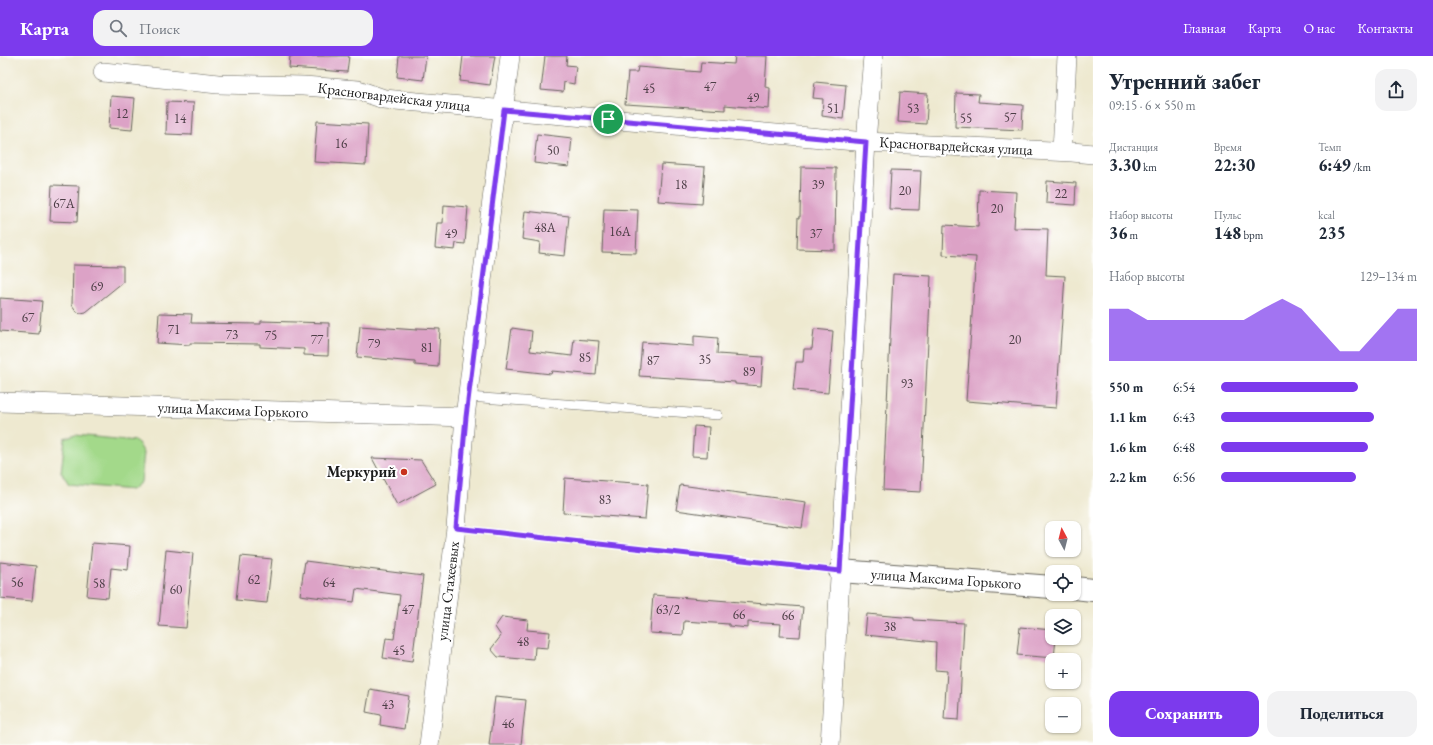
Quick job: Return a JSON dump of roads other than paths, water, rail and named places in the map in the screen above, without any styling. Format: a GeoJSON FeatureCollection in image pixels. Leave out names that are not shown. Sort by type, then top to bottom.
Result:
{"type":"FeatureCollection","features":[{"type":"Feature","properties":{"kind":"street","name":"улица Стахеевых"},"geometry":{"type":"LineString","coordinates":[[429,745],[456,528],[468,397],[510,56]]}},
{"type":"Feature","properties":{"kind":"street"},"geometry":{"type":"LineString","coordinates":[[830,745],[866,142],[873,56]]}},
{"type":"Feature","properties":{"kind":"street"},"geometry":{"type":"LineString","coordinates":[[1062,151],[1067,56]]}},
{"type":"Feature","properties":{"kind":"street","name":"Красногвардейская улица"},"geometry":{"type":"LineString","coordinates":[[103,72],[218,84],[303,86],[358,90],[384,98],[866,142],[1062,151],[1093,154]]}},
{"type":"Feature","properties":{"kind":"street","name":"улица Максима Горького"},"geometry":{"type":"LineString","coordinates":[[0,402],[466,417]]}},
{"type":"Feature","properties":{"kind":"street","name":"улица Максима Горького"},"geometry":{"type":"LineString","coordinates":[[840,571],[1045,586]]}},
{"type":"Feature","properties":{"kind":"street"},"geometry":{"type":"LineString","coordinates":[[1081,589],[1093,590]]}},
{"type":"Feature","properties":{"kind":"lane"},"geometry":{"type":"LineString","coordinates":[[468,397],[718,415]]}},
{"type":"Feature","properties":{"kind":"place","name":"Меркурий"},"geometry":{"type":"Point","coordinates":[404,472]}}]}
